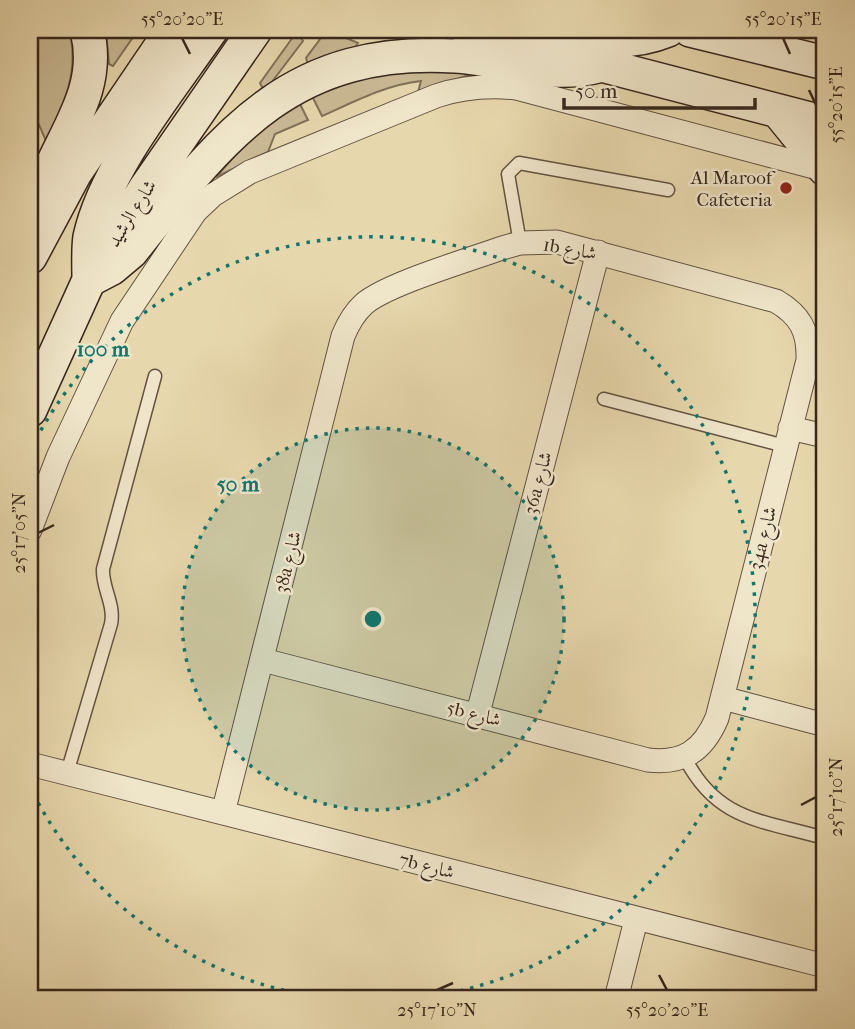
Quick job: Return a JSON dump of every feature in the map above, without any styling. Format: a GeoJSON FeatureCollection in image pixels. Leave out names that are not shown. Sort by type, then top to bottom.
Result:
{"type":"FeatureCollection","features":[{"type":"Feature","properties":{"kind":"main road"},"geometry":{"type":"LineString","coordinates":[[33,252],[36,207],[41,191],[88,89],[92,58],[87,30]]}},
{"type":"Feature","properties":{"kind":"main road"},"geometry":{"type":"LineString","coordinates":[[33,252],[75,173],[172,30]]}},
{"type":"Feature","properties":{"kind":"main road"},"geometry":{"type":"LineString","coordinates":[[211,30],[126,156],[102,199],[90,239],[89,280],[112,268],[131,252],[232,132],[264,106],[338,69],[378,59],[418,55],[459,56],[553,73],[602,65]]}},
{"type":"Feature","properties":{"kind":"main road","name":"شارع الرشيد"},"geometry":{"type":"LineString","coordinates":[[30,410],[89,280],[145,189],[255,30]]}},
{"type":"Feature","properties":{"kind":"main road"},"geometry":{"type":"LineString","coordinates":[[467,30],[825,123]]}},
{"type":"Feature","properties":{"kind":"main road"},"geometry":{"type":"LineString","coordinates":[[561,30],[614,42],[645,39],[668,30]]}},
{"type":"Feature","properties":{"kind":"main road"},"geometry":{"type":"LineString","coordinates":[[690,30],[825,62]]}},
{"type":"Feature","properties":{"kind":"main road"},"geometry":{"type":"LineString","coordinates":[[778,111],[825,169]]}},
{"type":"Feature","properties":{"kind":"street"},"geometry":{"type":"LineString","coordinates":[[30,530],[58,457],[122,321],[195,212],[213,195],[250,172],[436,96],[468,87],[492,86],[516,88],[825,169]]}},
{"type":"Feature","properties":{"kind":"street","name":"1b شارع"},"geometry":{"type":"LineString","coordinates":[[356,314],[376,296],[520,243],[556,242],[776,301],[792,310]]}},
{"type":"Feature","properties":{"kind":"street","name":"36a شارع"},"geometry":{"type":"LineString","coordinates":[[478,713],[598,252]]}},
{"type":"Feature","properties":{"kind":"street","name":"34a شارع"},"geometry":{"type":"LineString","coordinates":[[685,758],[699,749],[710,735],[723,698],[808,360],[808,342],[803,324],[792,310]]}},
{"type":"Feature","properties":{"kind":"street","name":"38a شارع"},"geometry":{"type":"LineString","coordinates":[[223,813],[340,349],[348,324],[356,314]]}},
{"type":"Feature","properties":{"kind":"street"},"geometry":{"type":"LineString","coordinates":[[788,437],[825,436]]}},
{"type":"Feature","properties":{"kind":"street","name":"5b شارع"},"geometry":{"type":"LineString","coordinates":[[263,660],[478,713],[648,760],[666,762],[685,758]]}},
{"type":"Feature","properties":{"kind":"street"},"geometry":{"type":"LineString","coordinates":[[723,698],[825,725]]}},
{"type":"Feature","properties":{"kind":"street","name":"7b شارع"},"geometry":{"type":"LineString","coordinates":[[30,764],[825,966]]}},
{"type":"Feature","properties":{"kind":"street"},"geometry":{"type":"LineString","coordinates":[[616,999],[636,920]]}},
{"type":"Feature","properties":{"kind":"lane"},"geometry":{"type":"LineString","coordinates":[[520,243],[508,174],[519,163],[668,190]]}},
{"type":"Feature","properties":{"kind":"lane"},"geometry":{"type":"LineString","coordinates":[[66,773],[111,624],[112,608],[104,585],[103,569],[155,376]]}},
{"type":"Feature","properties":{"kind":"lane"},"geometry":{"type":"LineString","coordinates":[[604,399],[788,437]]}},
{"type":"Feature","properties":{"kind":"lane"},"geometry":{"type":"LineString","coordinates":[[685,758],[702,788],[725,808],[824,838]]}},
{"type":"Feature","properties":{"kind":"shaded area"},"geometry":{"type":"Polygon","coordinates":[[[30,30],[69,30],[72,45],[73,60],[68,87],[46,141],[30,104],[30,30]]]}},
{"type":"Feature","properties":{"kind":"shaded area"},"geometry":{"type":"Polygon","coordinates":[[[106,30],[138,30],[113,66],[109,64],[106,30]]]}},
{"type":"Feature","properties":{"kind":"shaded area"},"geometry":{"type":"Polygon","coordinates":[[[327,30],[358,43],[353,50],[308,64],[306,58],[327,30]]]}},
{"type":"Feature","properties":{"kind":"shaded area"},"geometry":{"type":"Polygon","coordinates":[[[299,35],[303,41],[268,87],[262,87],[260,83],[293,37],[299,35]]]}},
{"type":"Feature","properties":{"kind":"shaded area"},"geometry":{"type":"Polygon","coordinates":[[[435,69],[472,74],[418,92],[421,81],[395,86],[322,116],[312,96],[368,76],[435,69]]]}},
{"type":"Feature","properties":{"kind":"shaded area"},"geometry":{"type":"Polygon","coordinates":[[[299,102],[308,120],[275,134],[268,152],[216,177],[254,134],[299,102]]]}},
{"type":"Feature","properties":{"kind":"place","name":"Al Maroof Cafeteria"},"geometry":{"type":"Point","coordinates":[786,188]}}]}
